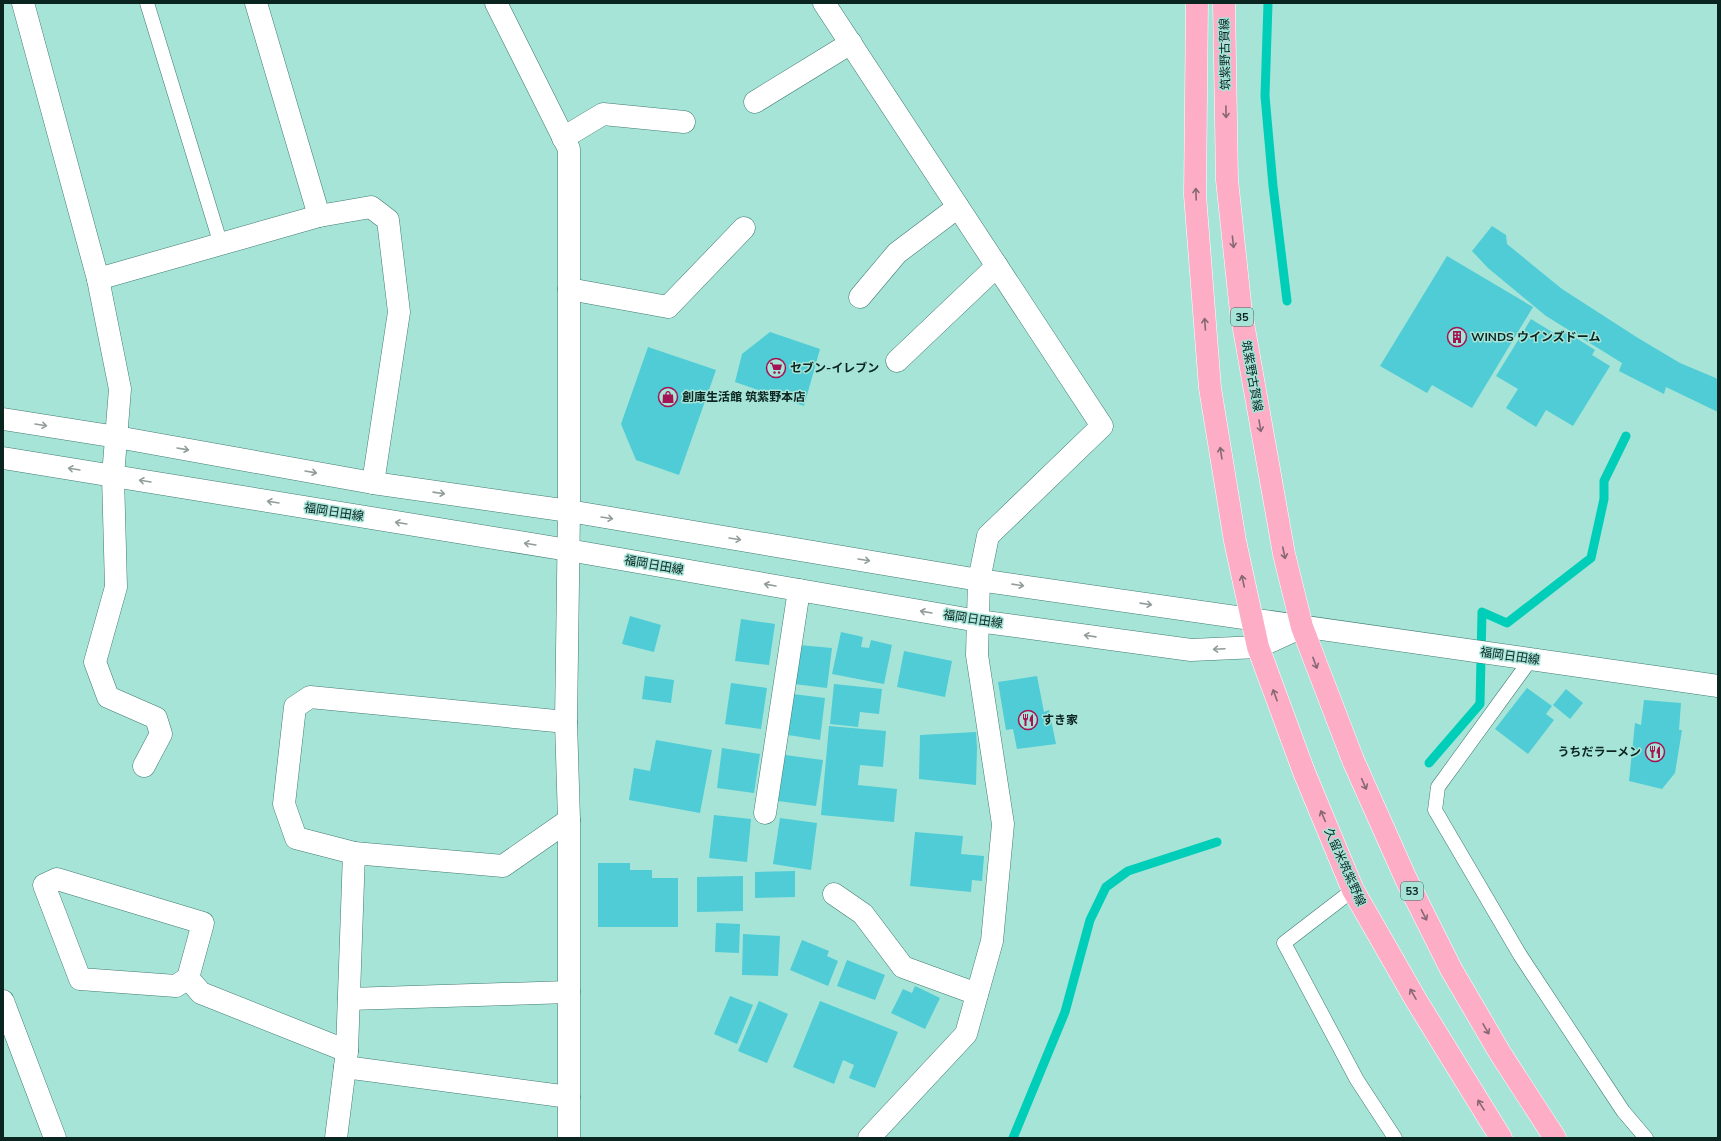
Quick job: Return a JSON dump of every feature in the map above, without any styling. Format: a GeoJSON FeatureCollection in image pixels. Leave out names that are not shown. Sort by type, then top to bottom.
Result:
{"type":"FeatureCollection","features":[{"type":"Feature","properties":{"kind":"main road"},"geometry":{"type":"LineString","coordinates":[[1197,3],[1195,195],[1210,388],[1235,541],[1251,619]]}},
{"type":"Feature","properties":{"kind":"main road","name":"筑紫野古賀線"},"geometry":{"type":"LineString","coordinates":[[1224,3],[1227,180],[1241,312],[1284,554],[1302,627]]}},
{"type":"Feature","properties":{"kind":"main road","name":"久留米筑紫野線"},"geometry":{"type":"LineString","coordinates":[[1251,619],[1258,647],[1304,772],[1353,890],[1416,1000],[1502,1138]]}},
{"type":"Feature","properties":{"kind":"main road","name":"53"},"geometry":{"type":"LineString","coordinates":[[1302,627],[1353,760],[1409,886],[1458,982],[1500,1053],[1555,1138]]}},
{"type":"Feature","properties":{"kind":"street"},"geometry":{"type":"LineString","coordinates":[[23,3],[98,279],[120,389],[113,476],[116,587],[95,662],[108,697],[156,718],[160,734],[144,766]]}},
{"type":"Feature","properties":{"kind":"street"},"geometry":{"type":"LineString","coordinates":[[256,3],[319,216]]}},
{"type":"Feature","properties":{"kind":"street"},"geometry":{"type":"LineString","coordinates":[[496,3],[569,149],[569,511],[566,722],[569,820],[569,1138]]}},
{"type":"Feature","properties":{"kind":"street"},"geometry":{"type":"LineString","coordinates":[[824,3],[1102,426],[988,536],[979,580],[978,655],[1003,824],[992,941],[966,1034],[869,1138]]}},
{"type":"Feature","properties":{"kind":"street"},"geometry":{"type":"LineString","coordinates":[[755,102],[851,43]]}},
{"type":"Feature","properties":{"kind":"street"},"geometry":{"type":"LineString","coordinates":[[563,138],[603,114],[684,122]]}},
{"type":"Feature","properties":{"kind":"street"},"geometry":{"type":"LineString","coordinates":[[860,297],[897,253],[958,206]]}},
{"type":"Feature","properties":{"kind":"street"},"geometry":{"type":"LineString","coordinates":[[98,279],[319,216],[371,207],[388,220],[399,312],[373,484]]}},
{"type":"Feature","properties":{"kind":"street"},"geometry":{"type":"LineString","coordinates":[[569,288],[668,307],[744,228]]}},
{"type":"Feature","properties":{"kind":"street"},"geometry":{"type":"LineString","coordinates":[[897,361],[997,266]]}},
{"type":"Feature","properties":{"kind":"street","name":"福岡日田線"},"geometry":{"type":"LineString","coordinates":[[3,419],[117,437],[373,484],[569,511],[979,580],[1718,686]]}},
{"type":"Feature","properties":{"kind":"street","name":"福岡日田線"},"geometry":{"type":"LineString","coordinates":[[3,458],[568,550],[978,621],[1191,650],[1258,647],[1302,627]]}},
{"type":"Feature","properties":{"kind":"street"},"geometry":{"type":"LineString","coordinates":[[765,813],[799,590]]}},
{"type":"Feature","properties":{"kind":"street"},"geometry":{"type":"LineString","coordinates":[[566,722],[310,697],[295,707],[284,804],[296,838],[354,853],[503,866],[569,820]]}},
{"type":"Feature","properties":{"kind":"street"},"geometry":{"type":"LineString","coordinates":[[336,1138],[346,1058],[354,853]]}},
{"type":"Feature","properties":{"kind":"street"},"geometry":{"type":"LineString","coordinates":[[57,879],[203,923],[188,978],[176,986],[80,979],[44,885],[57,879]]}},
{"type":"Feature","properties":{"kind":"street"},"geometry":{"type":"LineString","coordinates":[[834,894],[863,914],[903,967],[977,994]]}},
{"type":"Feature","properties":{"kind":"street"},"geometry":{"type":"LineString","coordinates":[[188,978],[201,993],[346,1058],[569,1097]]}},
{"type":"Feature","properties":{"kind":"street"},"geometry":{"type":"LineString","coordinates":[[349,999],[569,992]]}},
{"type":"Feature","properties":{"kind":"street"},"geometry":{"type":"LineString","coordinates":[[3,1000],[55,1138]]}},
{"type":"Feature","properties":{"kind":"lane"},"geometry":{"type":"LineString","coordinates":[[147,3],[221,245]]}},
{"type":"Feature","properties":{"kind":"lane"},"geometry":{"type":"LineString","coordinates":[[1531,659],[1438,787],[1435,810],[1520,955],[1623,1111],[1646,1138]]}},
{"type":"Feature","properties":{"kind":"lane"},"geometry":{"type":"LineString","coordinates":[[1353,890],[1284,943],[1357,1080],[1395,1138]]}},
{"type":"Feature","properties":{"kind":"building"},"geometry":{"type":"Polygon","coordinates":[[[1492,226],[1506,235],[1507,244],[1562,289],[1680,363],[1718,379],[1718,412],[1666,387],[1664,394],[1619,371],[1622,363],[1546,316],[1488,268],[1472,251],[1492,226]]]}},
{"type":"Feature","properties":{"kind":"building","name":"WINDS ウインズドーム"},"geometry":{"type":"Polygon","coordinates":[[[1447,256],[1533,307],[1472,408],[1432,385],[1427,393],[1380,366],[1447,256]]]}},
{"type":"Feature","properties":{"kind":"building"},"geometry":{"type":"Polygon","coordinates":[[[1531,319],[1557,335],[1562,329],[1595,350],[1592,355],[1610,366],[1573,426],[1546,410],[1536,427],[1506,408],[1518,389],[1496,376],[1531,319]]]}},
{"type":"Feature","properties":{"kind":"building","name":"セブン-イレブン"},"geometry":{"type":"Polygon","coordinates":[[[770,332],[820,349],[804,406],[735,382],[742,354],[770,332]]]}},
{"type":"Feature","properties":{"kind":"building","name":"創庫生活館 筑紫野本店"},"geometry":{"type":"Polygon","coordinates":[[[648,347],[716,370],[679,475],[636,460],[621,424],[648,347]]]}},
{"type":"Feature","properties":{"kind":"building"},"geometry":{"type":"Polygon","coordinates":[[[630,616],[661,625],[654,652],[622,644],[630,616]]]}},
{"type":"Feature","properties":{"kind":"building"},"geometry":{"type":"Polygon","coordinates":[[[741,619],[775,624],[769,665],[735,661],[741,619]]]}},
{"type":"Feature","properties":{"kind":"building"},"geometry":{"type":"Polygon","coordinates":[[[841,632],[863,637],[861,647],[869,648],[871,640],[892,645],[884,684],[832,674],[841,632]]]}},
{"type":"Feature","properties":{"kind":"building"},"geometry":{"type":"Polygon","coordinates":[[[799,645],[832,648],[827,688],[794,684],[799,645]]]}},
{"type":"Feature","properties":{"kind":"building"},"geometry":{"type":"Polygon","coordinates":[[[904,651],[952,661],[945,697],[897,687],[904,651]]]}},
{"type":"Feature","properties":{"kind":"building"},"geometry":{"type":"Polygon","coordinates":[[[645,676],[674,680],[671,703],[642,699],[645,676]]]}},
{"type":"Feature","properties":{"kind":"building","name":"すき家"},"geometry":{"type":"Polygon","coordinates":[[[1037,676],[1044,712],[1049,710],[1056,744],[1017,749],[1013,729],[1006,730],[998,682],[1037,676]]]}},
{"type":"Feature","properties":{"kind":"building"},"geometry":{"type":"Polygon","coordinates":[[[731,683],[767,688],[761,729],[725,724],[731,683]]]}},
{"type":"Feature","properties":{"kind":"building"},"geometry":{"type":"Polygon","coordinates":[[[834,684],[882,689],[879,714],[860,712],[858,727],[830,724],[834,684]]]}},
{"type":"Feature","properties":{"kind":"building"},"geometry":{"type":"Polygon","coordinates":[[[1527,688],[1552,706],[1546,714],[1554,720],[1528,754],[1495,729],[1527,688]]]}},
{"type":"Feature","properties":{"kind":"building"},"geometry":{"type":"Polygon","coordinates":[[[1566,689],[1583,703],[1570,719],[1553,705],[1566,689]]]}},
{"type":"Feature","properties":{"kind":"building"},"geometry":{"type":"Polygon","coordinates":[[[793,694],[825,698],[820,740],[788,735],[793,694]]]}},
{"type":"Feature","properties":{"kind":"building","name":"うちだラーメン"},"geometry":{"type":"Polygon","coordinates":[[[1644,700],[1681,703],[1679,730],[1682,730],[1675,773],[1662,789],[1629,781],[1635,723],[1641,725],[1644,700]]]}},
{"type":"Feature","properties":{"kind":"building"},"geometry":{"type":"Polygon","coordinates":[[[829,726],[886,731],[883,767],[860,765],[858,785],[897,789],[894,822],[821,815],[829,726]]]}},
{"type":"Feature","properties":{"kind":"building"},"geometry":{"type":"Polygon","coordinates":[[[976,732],[976,785],[919,779],[920,735],[976,732]]]}},
{"type":"Feature","properties":{"kind":"building"},"geometry":{"type":"Polygon","coordinates":[[[656,740],[712,750],[700,813],[629,800],[634,768],[650,771],[656,740]]]}},
{"type":"Feature","properties":{"kind":"building"},"geometry":{"type":"Polygon","coordinates":[[[722,748],[760,754],[754,793],[717,788],[722,748]]]}},
{"type":"Feature","properties":{"kind":"building"},"geometry":{"type":"Polygon","coordinates":[[[785,755],[823,760],[816,806],[778,801],[785,755]]]}},
{"type":"Feature","properties":{"kind":"building"},"geometry":{"type":"Polygon","coordinates":[[[714,815],[751,819],[747,862],[709,858],[714,815]]]}},
{"type":"Feature","properties":{"kind":"building"},"geometry":{"type":"Polygon","coordinates":[[[780,818],[817,823],[811,870],[773,864],[780,818]]]}},
{"type":"Feature","properties":{"kind":"building"},"geometry":{"type":"Polygon","coordinates":[[[915,832],[963,836],[961,854],[984,856],[982,881],[972,880],[971,892],[910,886],[915,832]]]}},
{"type":"Feature","properties":{"kind":"building"},"geometry":{"type":"Polygon","coordinates":[[[598,863],[630,863],[630,870],[652,870],[652,878],[678,878],[678,927],[598,927],[598,863]]]}},
{"type":"Feature","properties":{"kind":"building"},"geometry":{"type":"Polygon","coordinates":[[[795,871],[795,897],[755,898],[755,872],[795,871]]]}},
{"type":"Feature","properties":{"kind":"building"},"geometry":{"type":"Polygon","coordinates":[[[743,876],[743,911],[697,912],[697,877],[743,876]]]}},
{"type":"Feature","properties":{"kind":"building"},"geometry":{"type":"Polygon","coordinates":[[[716,923],[740,924],[739,953],[715,952],[716,923]]]}},
{"type":"Feature","properties":{"kind":"building"},"geometry":{"type":"Polygon","coordinates":[[[743,934],[780,936],[778,976],[742,975],[743,934]]]}},
{"type":"Feature","properties":{"kind":"building"},"geometry":{"type":"Polygon","coordinates":[[[802,940],[829,951],[827,956],[838,961],[828,986],[790,970],[802,940]]]}},
{"type":"Feature","properties":{"kind":"building"},"geometry":{"type":"Polygon","coordinates":[[[847,960],[885,975],[875,1000],[837,986],[847,960]]]}},
{"type":"Feature","properties":{"kind":"building"},"geometry":{"type":"Polygon","coordinates":[[[915,986],[940,998],[925,1029],[891,1013],[903,989],[912,993],[915,986]]]}},
{"type":"Feature","properties":{"kind":"building"},"geometry":{"type":"Polygon","coordinates":[[[730,996],[753,1005],[737,1044],[714,1034],[730,996]]]}},
{"type":"Feature","properties":{"kind":"building"},"geometry":{"type":"Polygon","coordinates":[[[759,1001],[788,1014],[767,1063],[738,1051],[759,1001]]]}},
{"type":"Feature","properties":{"kind":"building"},"geometry":{"type":"Polygon","coordinates":[[[820,1001],[898,1032],[875,1088],[849,1078],[854,1065],[843,1060],[834,1084],[793,1067],[820,1001]]]}},
{"type":"Feature","properties":{"kind":"waterway"},"geometry":{"type":"LineString","coordinates":[[1268,3],[1265,96],[1273,186],[1287,301]]}},
{"type":"Feature","properties":{"kind":"waterway"},"geometry":{"type":"LineString","coordinates":[[1429,763],[1480,704],[1482,612],[1507,623],[1591,558],[1604,499],[1604,481],[1626,436]]}},
{"type":"Feature","properties":{"kind":"waterway"},"geometry":{"type":"LineString","coordinates":[[1013,1138],[1065,1012],[1090,920],[1106,887],[1128,871],[1217,842]]}},
{"type":"Feature","properties":{"kind":"place","name":"WINDS ウインズドーム"},"geometry":{"type":"Point","coordinates":[1457,337]}},
{"type":"Feature","properties":{"kind":"place","name":"セブン-イレブン"},"geometry":{"type":"Point","coordinates":[776,368]}},
{"type":"Feature","properties":{"kind":"place","name":"創庫生活館 筑紫野本店"},"geometry":{"type":"Point","coordinates":[668,397]}},
{"type":"Feature","properties":{"kind":"place","name":"すき家"},"geometry":{"type":"Point","coordinates":[1028,720]}},
{"type":"Feature","properties":{"kind":"place","name":"うちだラーメン"},"geometry":{"type":"Point","coordinates":[1655,752]}}]}
